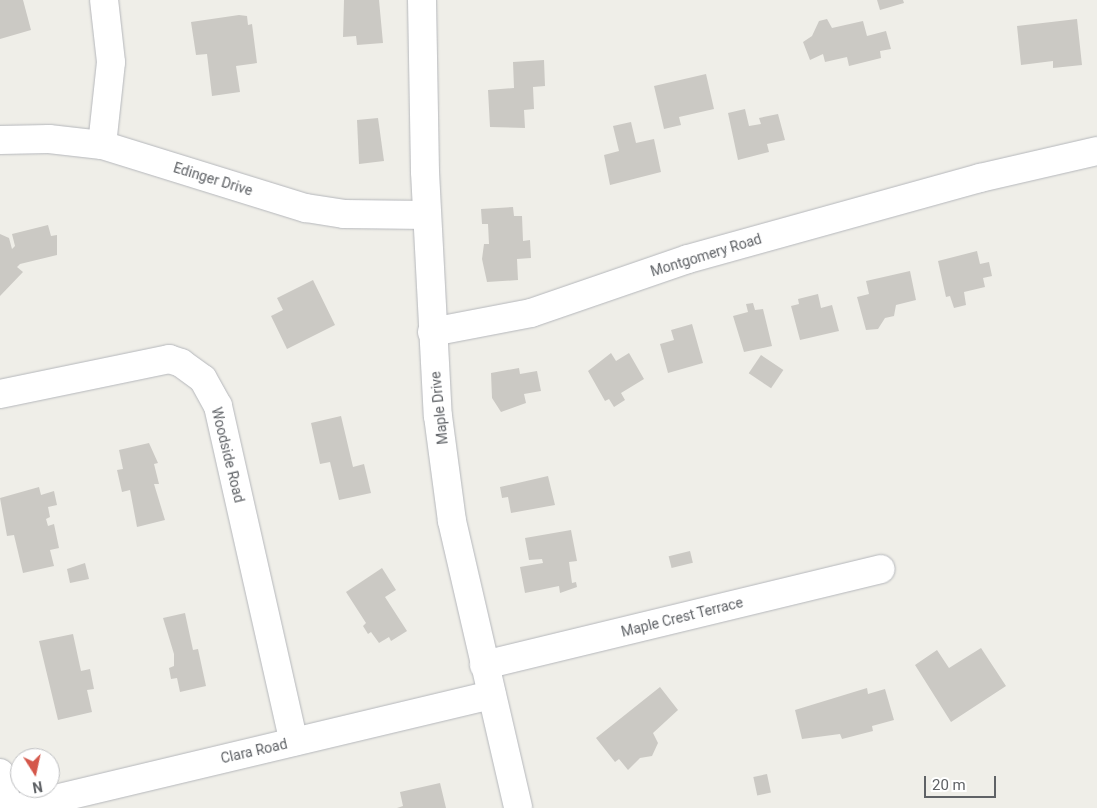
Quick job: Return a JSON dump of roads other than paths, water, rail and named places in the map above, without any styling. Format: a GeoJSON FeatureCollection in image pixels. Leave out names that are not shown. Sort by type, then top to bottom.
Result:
{"type":"FeatureCollection","features":[{"type":"Feature","properties":{"kind":"street"},"geometry":{"type":"LineString","coordinates":[[102,145],[111,62],[104,0]]}},
{"type":"Feature","properties":{"kind":"street","name":"Maple Drive"},"geometry":{"type":"LineString","coordinates":[[422,0],[427,214],[438,416],[452,521],[518,808]]}},
{"type":"Feature","properties":{"kind":"street","name":"Edinger Drive"},"geometry":{"type":"LineString","coordinates":[[0,140],[50,139],[102,145],[306,208],[344,214],[427,214]]}},
{"type":"Feature","properties":{"kind":"street","name":"Montgomery Road"},"geometry":{"type":"LineString","coordinates":[[432,332],[532,313],[688,259],[980,178],[1097,151]]}},
{"type":"Feature","properties":{"kind":"street","name":"Woodside Road"},"geometry":{"type":"LineString","coordinates":[[0,394],[169,359],[181,363],[203,379],[218,406],[294,742]]}},
{"type":"Feature","properties":{"kind":"street","name":"Maple Crest Terrace"},"geometry":{"type":"LineString","coordinates":[[484,665],[880,569]]}},
{"type":"Feature","properties":{"kind":"street","name":"Clara Road"},"geometry":{"type":"LineString","coordinates":[[17,808],[492,695]]}},
{"type":"Feature","properties":{"kind":"street"},"geometry":{"type":"LineString","coordinates":[[0,773],[8,808]]}}]}
